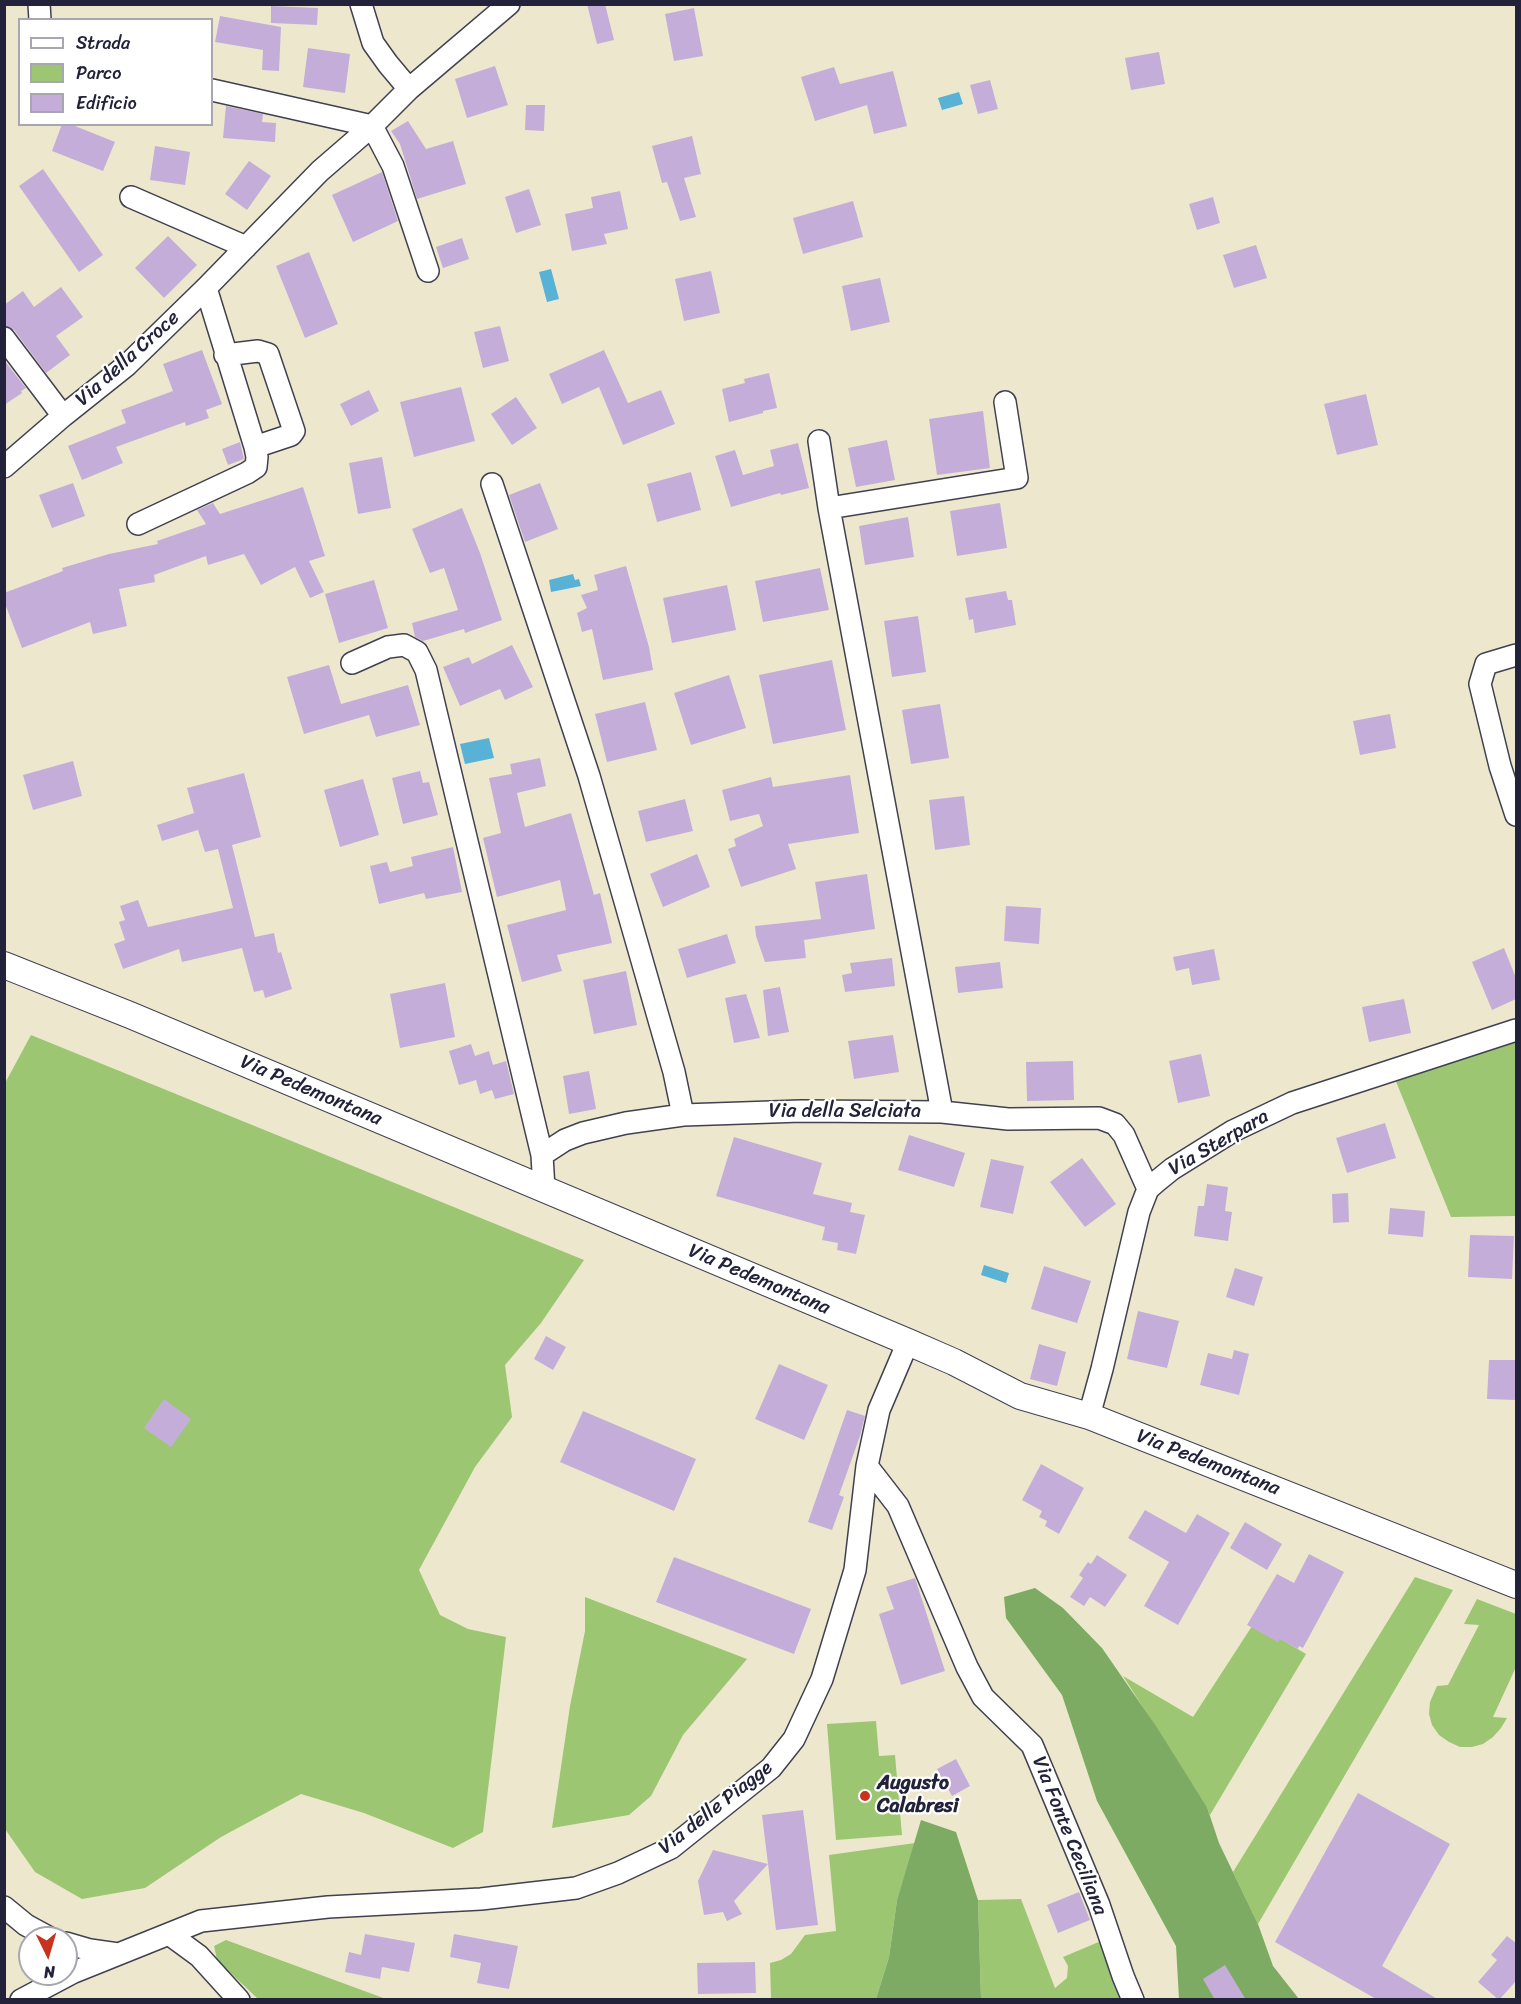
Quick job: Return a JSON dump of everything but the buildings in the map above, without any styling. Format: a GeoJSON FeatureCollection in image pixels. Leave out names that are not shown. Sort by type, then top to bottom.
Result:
{"type":"FeatureCollection","features":[{"type":"Feature","properties":{"kind":"street"},"geometry":{"type":"LineString","coordinates":[[361,4],[373,43],[409,89]]}},
{"type":"Feature","properties":{"kind":"street","name":"Via della Croce"},"geometry":{"type":"LineString","coordinates":[[4,466],[127,365],[320,171],[372,126],[409,89],[509,4]]}},
{"type":"Feature","properties":{"kind":"street"},"geometry":{"type":"LineString","coordinates":[[213,90],[372,126],[393,165],[428,272]]}},
{"type":"Feature","properties":{"kind":"street"},"geometry":{"type":"LineString","coordinates":[[130,197],[246,247]]}},
{"type":"Feature","properties":{"kind":"street"},"geometry":{"type":"LineString","coordinates":[[138,524],[256,467],[255,447],[206,288]]}},
{"type":"Feature","properties":{"kind":"street"},"geometry":{"type":"LineString","coordinates":[[4,338],[63,416]]}},
{"type":"Feature","properties":{"kind":"street"},"geometry":{"type":"LineString","coordinates":[[225,354],[258,351],[268,354],[294,431],[291,435],[255,447]]}},
{"type":"Feature","properties":{"kind":"street"},"geometry":{"type":"LineString","coordinates":[[829,508],[1017,478],[1005,402]]}},
{"type":"Feature","properties":{"kind":"street"},"geometry":{"type":"LineString","coordinates":[[819,441],[829,508],[942,1112]]}},
{"type":"Feature","properties":{"kind":"street"},"geometry":{"type":"LineString","coordinates":[[492,484],[589,776],[674,1072],[683,1115]]}},
{"type":"Feature","properties":{"kind":"street"},"geometry":{"type":"LineString","coordinates":[[352,663],[388,647],[404,645],[417,652],[426,670],[542,1155],[544,1189]]}},
{"type":"Feature","properties":{"kind":"street"},"geometry":{"type":"LineString","coordinates":[[1516,654],[1486,664],[1480,684],[1500,766],[1516,815]]}},
{"type":"Feature","properties":{"kind":"street","name":"Via Pedemontana"},"geometry":{"type":"LineString","coordinates":[[4,965],[908,1342],[954,1362],[1020,1396],[1089,1416],[1516,1585]]}},
{"type":"Feature","properties":{"kind":"street","name":"Via Sterpara"},"geometry":{"type":"LineString","coordinates":[[1089,1416],[1139,1212],[1148,1189],[1172,1169],[1252,1121],[1330,1090],[1516,1030]]}},
{"type":"Feature","properties":{"kind":"street","name":"Via della Selciata"},"geometry":{"type":"LineString","coordinates":[[542,1155],[565,1140],[583,1133],[626,1123],[683,1115],[780,1112],[942,1112],[994,1118],[1089,1117],[1108,1120],[1124,1135],[1148,1189]]}},
{"type":"Feature","properties":{"kind":"street","name":"Via delle Piagge"},"geometry":{"type":"LineString","coordinates":[[21,2000],[74,1972],[201,1921],[328,1907],[481,1899],[576,1888],[618,1873],[671,1848],[771,1768],[794,1739],[822,1679],[855,1570],[867,1466],[879,1410],[908,1342]]}},
{"type":"Feature","properties":{"kind":"street","name":"Via Fonte Ceciliana"},"geometry":{"type":"LineString","coordinates":[[867,1466],[898,1506],[967,1667],[983,1697],[1032,1745],[1099,1905],[1133,2000]]}},
{"type":"Feature","properties":{"kind":"street"},"geometry":{"type":"LineString","coordinates":[[4,1907],[28,1926]]}},
{"type":"Feature","properties":{"kind":"street"},"geometry":{"type":"LineString","coordinates":[[170,1934],[199,1956],[239,2000]]}},
{"type":"Feature","properties":{"kind":"street"},"geometry":{"type":"LineString","coordinates":[[78,1946],[119,1954]]}},
{"type":"Feature","properties":{"kind":"green space"},"geometry":{"type":"Polygon","coordinates":[[[31,1035],[584,1260],[541,1323],[505,1365],[512,1417],[475,1467],[419,1570],[440,1615],[468,1629],[506,1637],[483,1832],[453,1848],[364,1813],[301,1794],[221,1837],[145,1888],[82,1899],[35,1872],[5,1829],[4,1085],[31,1035]]]}},
{"type":"Feature","properties":{"kind":"green space"},"geometry":{"type":"Polygon","coordinates":[[[1516,1038],[1516,1216],[1451,1217],[1395,1079],[1516,1038]]]}},
{"type":"Feature","properties":{"kind":"green space"},"geometry":{"type":"Polygon","coordinates":[[[1415,1577],[1453,1590],[1258,1924],[1233,1872],[1415,1577]]]}},
{"type":"Feature","properties":{"kind":"green space"},"geometry":{"type":"Polygon","coordinates":[[[1035,1588],[1063,1608],[1102,1648],[1156,1726],[1207,1807],[1219,1843],[1258,1924],[1273,1966],[1299,1999],[1179,1999],[1176,1946],[1097,1801],[1062,1695],[1006,1618],[1004,1597],[1035,1588]]]}},
{"type":"Feature","properties":{"kind":"green space"},"geometry":{"type":"Polygon","coordinates":[[[585,1597],[747,1659],[683,1735],[651,1796],[629,1815],[552,1828],[570,1706],[585,1631],[585,1597]]]}},
{"type":"Feature","properties":{"kind":"green space"},"geometry":{"type":"Polygon","coordinates":[[[1477,1599],[1516,1614],[1516,1667],[1493,1717],[1507,1718],[1501,1728],[1483,1744],[1460,1747],[1439,1735],[1432,1725],[1429,1714],[1430,1702],[1437,1686],[1448,1685],[1479,1625],[1464,1624],[1477,1599]]]}},
{"type":"Feature","properties":{"kind":"green space"},"geometry":{"type":"Polygon","coordinates":[[[1254,1623],[1306,1654],[1210,1815],[1123,1676],[1193,1717],[1254,1623]]]}},
{"type":"Feature","properties":{"kind":"green space","name":"Augusto Calabresi"},"geometry":{"type":"Polygon","coordinates":[[[876,1721],[879,1756],[895,1755],[902,1835],[836,1840],[827,1724],[876,1721]]]}},
{"type":"Feature","properties":{"kind":"green space"},"geometry":{"type":"Polygon","coordinates":[[[921,1820],[956,1832],[978,1900],[981,1999],[876,1999],[889,1957],[897,1900],[921,1820]]]}},
{"type":"Feature","properties":{"kind":"green space"},"geometry":{"type":"Polygon","coordinates":[[[915,1843],[897,1900],[889,1957],[876,1999],[771,1999],[770,1963],[791,1954],[805,1935],[836,1931],[829,1855],[915,1843]]]}},
{"type":"Feature","properties":{"kind":"green space"},"geometry":{"type":"Polygon","coordinates":[[[1021,1899],[1055,1988],[1067,1978],[1068,1966],[1063,1957],[1101,1941],[1121,1999],[981,1999],[978,1900],[1021,1899]]]}},
{"type":"Feature","properties":{"kind":"green space"},"geometry":{"type":"Polygon","coordinates":[[[226,1940],[386,1999],[258,1999],[217,1960],[214,1946],[226,1940]]]}},
{"type":"Feature","properties":{"kind":"water"},"geometry":{"type":"Polygon","coordinates":[[[959,92],[963,104],[942,110],[938,98],[959,92]]]}},
{"type":"Feature","properties":{"kind":"water"},"geometry":{"type":"Polygon","coordinates":[[[551,269],[559,299],[547,302],[539,272],[551,269]]]}},
{"type":"Feature","properties":{"kind":"water"},"geometry":{"type":"Polygon","coordinates":[[[573,574],[575,580],[579,579],[581,586],[551,592],[549,580],[573,574]]]}},
{"type":"Feature","properties":{"kind":"water"},"geometry":{"type":"Polygon","coordinates":[[[489,738],[494,758],[465,764],[460,744],[489,738]]]}},
{"type":"Feature","properties":{"kind":"water"},"geometry":{"type":"Polygon","coordinates":[[[984,1265],[1009,1273],[1006,1283],[981,1275],[984,1265]]]}},
{"type":"Feature","properties":{"kind":"place","name":"Augusto Calabresi"},"geometry":{"type":"Point","coordinates":[865,1796]}}]}
